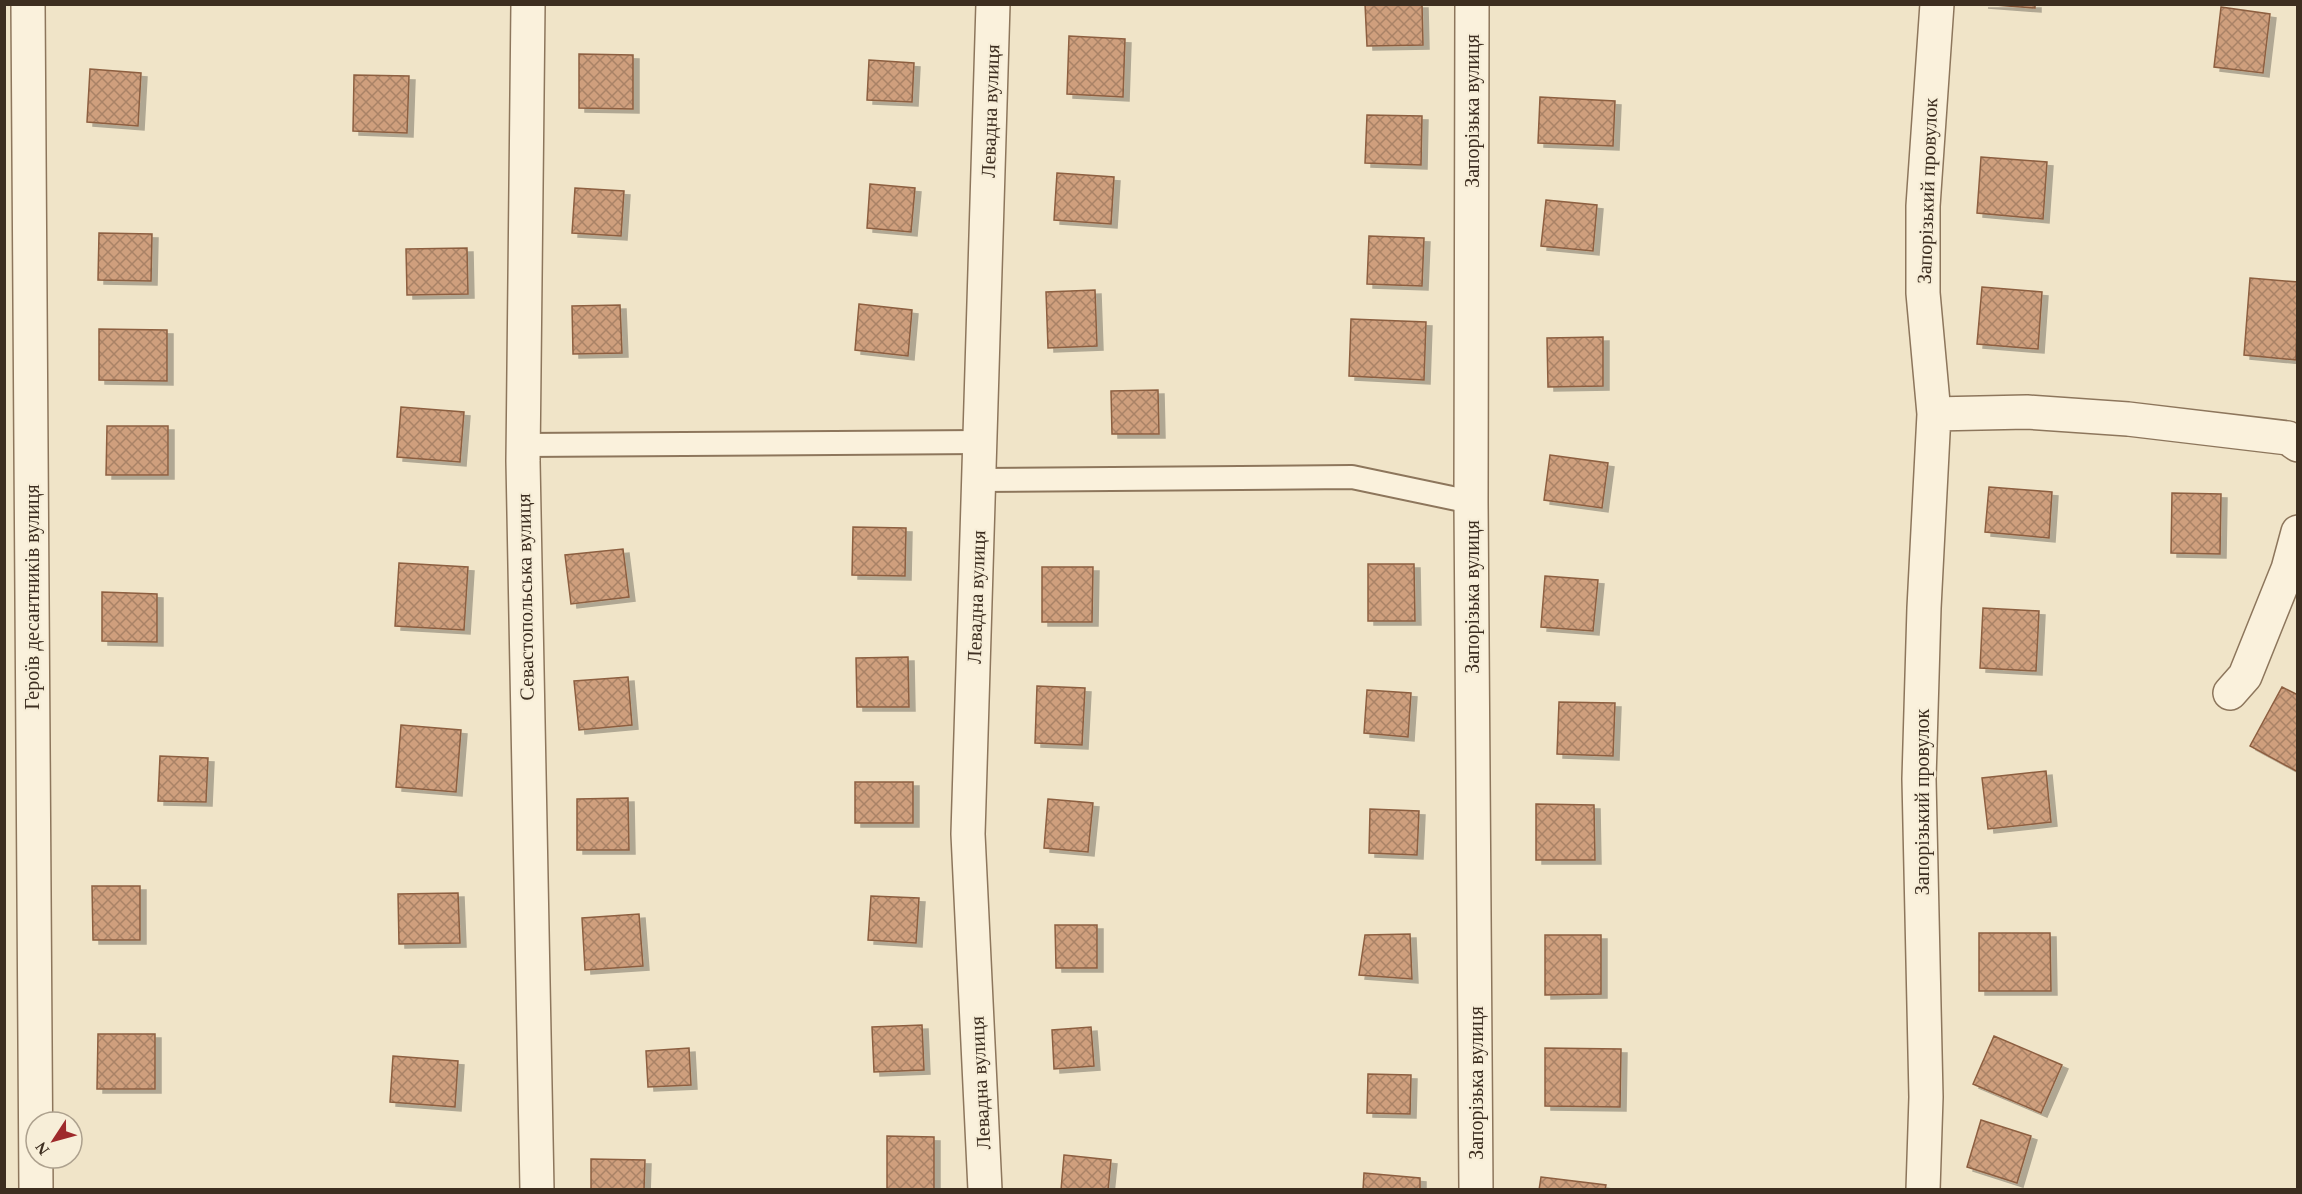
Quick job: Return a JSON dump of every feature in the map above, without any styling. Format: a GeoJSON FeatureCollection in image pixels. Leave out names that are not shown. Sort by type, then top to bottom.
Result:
{"type":"FeatureCollection","features":[{"type":"Feature","properties":{"kind":"street","name":"Героїв десантників вулиця"},"geometry":{"type":"LineString","coordinates":[[28,4],[36,1190]]}},
{"type":"Feature","properties":{"kind":"street","name":"Севастопольська вулиця"},"geometry":{"type":"LineString","coordinates":[[528,4],[523,445],[537,1190]]}},
{"type":"Feature","properties":{"kind":"street","name":"Левадна вулиця"},"geometry":{"type":"LineString","coordinates":[[985,1190],[969,834],[993,4]]}},
{"type":"Feature","properties":{"kind":"street","name":"Запорізька вулиця"},"geometry":{"type":"LineString","coordinates":[[1472,4],[1471,502],[1476,1190]]}},
{"type":"Feature","properties":{"kind":"street","name":"Запорізький провулок"},"geometry":{"type":"LineString","coordinates":[[1923,1190],[1926,1097],[1919,779],[1924,608],[1934,414],[1923,293],[1923,206],[1937,4]]}},
{"type":"Feature","properties":{"kind":"street"},"geometry":{"type":"LineString","coordinates":[[1934,414],[2027,412],[2128,419],[2288,438],[2298,445]]}},
{"type":"Feature","properties":{"kind":"street"},"geometry":{"type":"LineString","coordinates":[[2230,693],[2245,676],[2288,568],[2298,531]]}},
{"type":"Feature","properties":{"kind":"lane"},"geometry":{"type":"LineString","coordinates":[[523,445],[980,442]]}},
{"type":"Feature","properties":{"kind":"lane"},"geometry":{"type":"LineString","coordinates":[[979,480],[1352,477],[1471,502]]}},
{"type":"Feature","properties":{"kind":"building"},"geometry":{"type":"Polygon","coordinates":[[[1365,4],[1422,4],[1423,45],[1367,46],[1365,4]]]}},
{"type":"Feature","properties":{"kind":"building"},"geometry":{"type":"Polygon","coordinates":[[[1982,4],[2035,4],[2035,8],[1982,4]]]}},
{"type":"Feature","properties":{"kind":"building"},"geometry":{"type":"Polygon","coordinates":[[[2221,7],[2270,14],[2263,73],[2214,67],[2221,7]]]}},
{"type":"Feature","properties":{"kind":"building"},"geometry":{"type":"Polygon","coordinates":[[[1069,36],[1125,39],[1123,97],[1067,94],[1069,36]]]}},
{"type":"Feature","properties":{"kind":"building"},"geometry":{"type":"Polygon","coordinates":[[[579,54],[633,55],[633,109],[579,108],[579,54]]]}},
{"type":"Feature","properties":{"kind":"building"},"geometry":{"type":"Polygon","coordinates":[[[869,60],[914,63],[912,102],[867,100],[869,60]]]}},
{"type":"Feature","properties":{"kind":"building"},"geometry":{"type":"Polygon","coordinates":[[[90,69],[141,73],[138,126],[87,122],[90,69]]]}},
{"type":"Feature","properties":{"kind":"building"},"geometry":{"type":"Polygon","coordinates":[[[354,75],[409,76],[407,133],[353,131],[354,75]]]}},
{"type":"Feature","properties":{"kind":"building"},"geometry":{"type":"Polygon","coordinates":[[[1540,97],[1615,101],[1613,146],[1538,143],[1540,97]]]}},
{"type":"Feature","properties":{"kind":"building"},"geometry":{"type":"Polygon","coordinates":[[[1367,115],[1422,116],[1421,165],[1365,163],[1367,115]]]}},
{"type":"Feature","properties":{"kind":"building"},"geometry":{"type":"Polygon","coordinates":[[[1981,157],[2047,162],[2043,219],[1977,213],[1981,157]]]}},
{"type":"Feature","properties":{"kind":"building"},"geometry":{"type":"Polygon","coordinates":[[[1057,173],[1114,177],[1111,224],[1054,220],[1057,173]]]}},
{"type":"Feature","properties":{"kind":"building"},"geometry":{"type":"Polygon","coordinates":[[[870,184],[915,188],[911,232],[867,228],[870,184]]]}},
{"type":"Feature","properties":{"kind":"building"},"geometry":{"type":"Polygon","coordinates":[[[575,188],[624,191],[621,236],[572,233],[575,188]]]}},
{"type":"Feature","properties":{"kind":"building"},"geometry":{"type":"Polygon","coordinates":[[[1546,200],[1597,205],[1593,251],[1541,246],[1546,200]]]}},
{"type":"Feature","properties":{"kind":"building"},"geometry":{"type":"Polygon","coordinates":[[[99,233],[152,234],[151,281],[98,280],[99,233]]]}},
{"type":"Feature","properties":{"kind":"building"},"geometry":{"type":"Polygon","coordinates":[[[1369,236],[1424,238],[1422,286],[1367,284],[1369,236]]]}},
{"type":"Feature","properties":{"kind":"building"},"geometry":{"type":"Polygon","coordinates":[[[467,248],[468,294],[407,295],[406,249],[467,248]]]}},
{"type":"Feature","properties":{"kind":"building"},"geometry":{"type":"Polygon","coordinates":[[[2250,278],[2298,282],[2296,360],[2244,355],[2250,278]]]}},
{"type":"Feature","properties":{"kind":"building"},"geometry":{"type":"Polygon","coordinates":[[[1982,287],[2042,292],[2038,349],[1977,344],[1982,287]]]}},
{"type":"Feature","properties":{"kind":"building"},"geometry":{"type":"Polygon","coordinates":[[[1095,290],[1097,346],[1048,348],[1046,292],[1095,290]]]}},
{"type":"Feature","properties":{"kind":"building"},"geometry":{"type":"Polygon","coordinates":[[[859,304],[912,310],[908,356],[855,350],[859,304]]]}},
{"type":"Feature","properties":{"kind":"building"},"geometry":{"type":"Polygon","coordinates":[[[620,305],[622,353],[573,354],[572,306],[620,305]]]}},
{"type":"Feature","properties":{"kind":"building"},"geometry":{"type":"Polygon","coordinates":[[[1351,319],[1426,322],[1424,380],[1349,376],[1351,319]]]}},
{"type":"Feature","properties":{"kind":"building"},"geometry":{"type":"Polygon","coordinates":[[[99,329],[167,330],[167,381],[99,380],[99,329]]]}},
{"type":"Feature","properties":{"kind":"building"},"geometry":{"type":"Polygon","coordinates":[[[1603,337],[1603,386],[1548,387],[1547,338],[1603,337]]]}},
{"type":"Feature","properties":{"kind":"building"},"geometry":{"type":"Polygon","coordinates":[[[1158,390],[1159,434],[1112,434],[1111,391],[1158,390]]]}},
{"type":"Feature","properties":{"kind":"building"},"geometry":{"type":"Polygon","coordinates":[[[401,407],[464,412],[460,462],[397,457],[401,407]]]}},
{"type":"Feature","properties":{"kind":"building"},"geometry":{"type":"Polygon","coordinates":[[[107,426],[168,426],[168,475],[106,475],[107,426]]]}},
{"type":"Feature","properties":{"kind":"building"},"geometry":{"type":"Polygon","coordinates":[[[1550,455],[1608,463],[1602,508],[1544,500],[1550,455]]]}},
{"type":"Feature","properties":{"kind":"building"},"geometry":{"type":"Polygon","coordinates":[[[1989,487],[2052,492],[2049,538],[1985,532],[1989,487]]]}},
{"type":"Feature","properties":{"kind":"building"},"geometry":{"type":"Polygon","coordinates":[[[2172,493],[2221,494],[2220,554],[2171,553],[2172,493]]]}},
{"type":"Feature","properties":{"kind":"building"},"geometry":{"type":"Polygon","coordinates":[[[853,527],[906,528],[905,576],[852,575],[853,527]]]}},
{"type":"Feature","properties":{"kind":"building"},"geometry":{"type":"Polygon","coordinates":[[[623,549],[629,597],[571,604],[565,555],[623,549]]]}},
{"type":"Feature","properties":{"kind":"building"},"geometry":{"type":"Polygon","coordinates":[[[399,563],[468,567],[464,630],[395,626],[399,563]]]}},
{"type":"Feature","properties":{"kind":"building"},"geometry":{"type":"Polygon","coordinates":[[[1368,564],[1414,564],[1415,621],[1368,621],[1368,564]]]}},
{"type":"Feature","properties":{"kind":"building"},"geometry":{"type":"Polygon","coordinates":[[[1042,567],[1093,567],[1092,622],[1042,622],[1042,567]]]}},
{"type":"Feature","properties":{"kind":"building"},"geometry":{"type":"Polygon","coordinates":[[[1545,576],[1598,580],[1593,631],[1541,627],[1545,576]]]}},
{"type":"Feature","properties":{"kind":"building"},"geometry":{"type":"Polygon","coordinates":[[[102,592],[157,594],[157,642],[102,641],[102,592]]]}},
{"type":"Feature","properties":{"kind":"building"},"geometry":{"type":"Polygon","coordinates":[[[1983,608],[2039,611],[2036,671],[1980,668],[1983,608]]]}},
{"type":"Feature","properties":{"kind":"building"},"geometry":{"type":"Polygon","coordinates":[[[908,657],[909,707],[857,707],[856,658],[908,657]]]}},
{"type":"Feature","properties":{"kind":"building"},"geometry":{"type":"Polygon","coordinates":[[[628,677],[632,725],[579,730],[574,681],[628,677]]]}},
{"type":"Feature","properties":{"kind":"building"},"geometry":{"type":"Polygon","coordinates":[[[1037,686],[1085,688],[1082,745],[1035,743],[1037,686]]]}},
{"type":"Feature","properties":{"kind":"building"},"geometry":{"type":"Polygon","coordinates":[[[2282,687],[2298,695],[2298,772],[2250,746],[2282,687]]]}},
{"type":"Feature","properties":{"kind":"building"},"geometry":{"type":"Polygon","coordinates":[[[1367,690],[1411,693],[1408,737],[1364,733],[1367,690]]]}},
{"type":"Feature","properties":{"kind":"building"},"geometry":{"type":"Polygon","coordinates":[[[1559,702],[1615,703],[1613,756],[1557,754],[1559,702]]]}},
{"type":"Feature","properties":{"kind":"building"},"geometry":{"type":"Polygon","coordinates":[[[401,725],[461,730],[456,792],[396,787],[401,725]]]}},
{"type":"Feature","properties":{"kind":"building"},"geometry":{"type":"Polygon","coordinates":[[[160,756],[208,758],[206,802],[158,801],[160,756]]]}},
{"type":"Feature","properties":{"kind":"building"},"geometry":{"type":"Polygon","coordinates":[[[2046,771],[2051,822],[1988,829],[1982,778],[2046,771]]]}},
{"type":"Feature","properties":{"kind":"building"},"geometry":{"type":"Polygon","coordinates":[[[855,782],[913,782],[913,823],[855,823],[855,782]]]}},
{"type":"Feature","properties":{"kind":"building"},"geometry":{"type":"Polygon","coordinates":[[[628,798],[629,850],[577,850],[577,799],[628,798]]]}},
{"type":"Feature","properties":{"kind":"building"},"geometry":{"type":"Polygon","coordinates":[[[1048,799],[1093,803],[1088,852],[1044,848],[1048,799]]]}},
{"type":"Feature","properties":{"kind":"building"},"geometry":{"type":"Polygon","coordinates":[[[1536,804],[1594,805],[1595,860],[1536,860],[1536,804]]]}},
{"type":"Feature","properties":{"kind":"building"},"geometry":{"type":"Polygon","coordinates":[[[1370,809],[1419,811],[1417,855],[1369,853],[1370,809]]]}},
{"type":"Feature","properties":{"kind":"building"},"geometry":{"type":"Polygon","coordinates":[[[92,886],[140,886],[140,940],[93,940],[92,886]]]}},
{"type":"Feature","properties":{"kind":"building"},"geometry":{"type":"Polygon","coordinates":[[[458,893],[460,943],[399,944],[398,894],[458,893]]]}},
{"type":"Feature","properties":{"kind":"building"},"geometry":{"type":"Polygon","coordinates":[[[871,896],[919,898],[916,943],[868,940],[871,896]]]}},
{"type":"Feature","properties":{"kind":"building"},"geometry":{"type":"Polygon","coordinates":[[[639,914],[643,966],[585,970],[582,918],[639,914]]]}},
{"type":"Feature","properties":{"kind":"building"},"geometry":{"type":"Polygon","coordinates":[[[1055,925],[1097,925],[1097,968],[1056,968],[1055,925]]]}},
{"type":"Feature","properties":{"kind":"building"},"geometry":{"type":"Polygon","coordinates":[[[1979,933],[2050,933],[2051,991],[1979,991],[1979,933]]]}},
{"type":"Feature","properties":{"kind":"building"},"geometry":{"type":"Polygon","coordinates":[[[1410,934],[1412,979],[1359,975],[1365,935],[1410,934]]]}},
{"type":"Feature","properties":{"kind":"building"},"geometry":{"type":"Polygon","coordinates":[[[1545,935],[1601,935],[1601,994],[1545,995],[1545,935]]]}},
{"type":"Feature","properties":{"kind":"building"},"geometry":{"type":"Polygon","coordinates":[[[922,1025],[924,1070],[874,1072],[872,1027],[922,1025]]]}},
{"type":"Feature","properties":{"kind":"building"},"geometry":{"type":"Polygon","coordinates":[[[1091,1027],[1094,1066],[1054,1069],[1052,1030],[1091,1027]]]}},
{"type":"Feature","properties":{"kind":"building"},"geometry":{"type":"Polygon","coordinates":[[[98,1034],[155,1034],[155,1089],[97,1089],[98,1034]]]}},
{"type":"Feature","properties":{"kind":"building"},"geometry":{"type":"Polygon","coordinates":[[[1994,1036],[2062,1065],[2041,1113],[1973,1084],[1994,1036]]]}},
{"type":"Feature","properties":{"kind":"building"},"geometry":{"type":"Polygon","coordinates":[[[689,1048],[691,1085],[648,1087],[646,1051],[689,1048]]]}},
{"type":"Feature","properties":{"kind":"building"},"geometry":{"type":"Polygon","coordinates":[[[1545,1048],[1621,1049],[1620,1107],[1545,1106],[1545,1048]]]}},
{"type":"Feature","properties":{"kind":"building"},"geometry":{"type":"Polygon","coordinates":[[[393,1056],[458,1061],[455,1107],[390,1102],[393,1056]]]}},
{"type":"Feature","properties":{"kind":"building"},"geometry":{"type":"Polygon","coordinates":[[[1368,1074],[1411,1075],[1410,1114],[1367,1113],[1368,1074]]]}},
{"type":"Feature","properties":{"kind":"building"},"geometry":{"type":"Polygon","coordinates":[[[1981,1120],[2031,1136],[2017,1183],[1967,1167],[1981,1120]]]}},
{"type":"Feature","properties":{"kind":"building"},"geometry":{"type":"Polygon","coordinates":[[[887,1136],[934,1137],[934,1190],[887,1190],[887,1136]]]}},
{"type":"Feature","properties":{"kind":"building"},"geometry":{"type":"Polygon","coordinates":[[[1064,1155],[1111,1160],[1108,1190],[1061,1190],[1064,1155]]]}},
{"type":"Feature","properties":{"kind":"building"},"geometry":{"type":"Polygon","coordinates":[[[591,1159],[645,1160],[644,1190],[591,1190],[591,1159]]]}},
{"type":"Feature","properties":{"kind":"building"},"geometry":{"type":"Polygon","coordinates":[[[1364,1173],[1420,1178],[1420,1190],[1363,1190],[1364,1173]]]}},
{"type":"Feature","properties":{"kind":"building"},"geometry":{"type":"Polygon","coordinates":[[[1541,1177],[1606,1185],[1605,1190],[1539,1190],[1541,1177]]]}}]}
